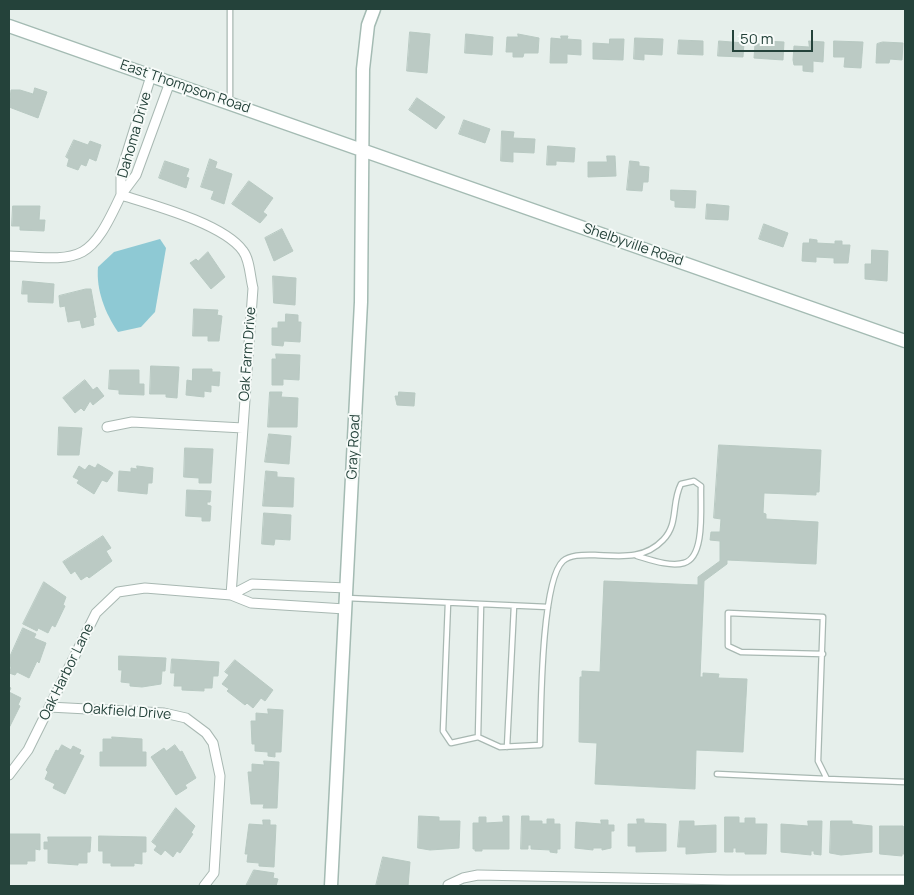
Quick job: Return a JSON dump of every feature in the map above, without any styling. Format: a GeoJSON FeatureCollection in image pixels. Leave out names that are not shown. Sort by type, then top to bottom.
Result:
{"type":"FeatureCollection","features":[{"type":"Feature","properties":{"kind":"main road","name":"Gray Road"},"geometry":{"type":"LineString","coordinates":[[331,886],[361,302],[361,149],[364,69],[368,25],[374,9]]}},
{"type":"Feature","properties":{"kind":"main road","name":"East Thompson Road"},"geometry":{"type":"LineString","coordinates":[[9,26],[361,149]]}},
{"type":"Feature","properties":{"kind":"main road","name":"Shelbyville Road"},"geometry":{"type":"LineString","coordinates":[[361,149],[905,341]]}},
{"type":"Feature","properties":{"kind":"street","name":"Dahoma Drive"},"geometry":{"type":"LineString","coordinates":[[121,195],[121,172],[152,76]]}},
{"type":"Feature","properties":{"kind":"street","name":"Dahoma Drive"},"geometry":{"type":"LineString","coordinates":[[9,256],[53,258],[75,256],[94,244],[104,230],[121,195],[136,176],[170,82]]}},
{"type":"Feature","properties":{"kind":"street","name":"Oak Farm Drive"},"geometry":{"type":"LineString","coordinates":[[121,195],[177,213],[217,231],[244,251],[253,288],[231,595]]}},
{"type":"Feature","properties":{"kind":"street"},"geometry":{"type":"LineString","coordinates":[[107,427],[132,422],[243,428]]}},
{"type":"Feature","properties":{"kind":"street"},"geometry":{"type":"LineString","coordinates":[[231,595],[252,584],[346,598]]}},
{"type":"Feature","properties":{"kind":"street","name":"Oak Harbor Lane"},"geometry":{"type":"LineString","coordinates":[[9,775],[28,750],[96,613],[118,592],[145,588],[231,595],[251,603],[346,598]]}},
{"type":"Feature","properties":{"kind":"street","name":"Oakfield Drive"},"geometry":{"type":"LineString","coordinates":[[49,707],[164,713],[186,718],[206,733],[213,743],[220,776],[214,873],[204,886]]}},
{"type":"Feature","properties":{"kind":"street"},"geometry":{"type":"LineString","coordinates":[[448,886],[463,878],[478,875],[727,883],[905,880]]}},
{"type":"Feature","properties":{"kind":"lane"},"geometry":{"type":"LineString","coordinates":[[230,9],[230,103]]}},
{"type":"Feature","properties":{"kind":"lane"},"geometry":{"type":"LineString","coordinates":[[448,603],[443,731],[451,743],[478,737],[500,747],[540,745],[548,607],[554,576],[563,561],[579,555],[637,556],[670,564],[685,563],[696,555],[699,545],[701,486],[694,481],[681,484],[676,493],[673,528],[662,542],[637,556]]}},
{"type":"Feature","properties":{"kind":"lane"},"geometry":{"type":"LineString","coordinates":[[346,598],[548,607]]}},
{"type":"Feature","properties":{"kind":"lane"},"geometry":{"type":"LineString","coordinates":[[478,737],[482,605]]}},
{"type":"Feature","properties":{"kind":"lane"},"geometry":{"type":"LineString","coordinates":[[507,746],[514,606]]}},
{"type":"Feature","properties":{"kind":"lane"},"geometry":{"type":"LineString","coordinates":[[823,654],[741,652],[728,646],[728,613],[823,617],[823,654],[818,761],[827,779]]}},
{"type":"Feature","properties":{"kind":"lane"},"geometry":{"type":"LineString","coordinates":[[717,774],[905,782]]}},
{"type":"Feature","properties":{"kind":"water"},"geometry":{"type":"Polygon","coordinates":[[[160,239],[166,248],[155,312],[141,327],[118,332],[102,301],[98,284],[98,267],[114,252],[160,239]]]}},
{"type":"Feature","properties":{"kind":"building"},"geometry":{"type":"Polygon","coordinates":[[[410,32],[430,34],[427,73],[407,71],[410,32]]]}},
{"type":"Feature","properties":{"kind":"building"},"geometry":{"type":"Polygon","coordinates":[[[466,34],[493,37],[492,55],[465,53],[466,34]]]}},
{"type":"Feature","properties":{"kind":"building"},"geometry":{"type":"Polygon","coordinates":[[[518,34],[539,38],[538,53],[524,53],[523,57],[513,57],[513,52],[506,52],[507,37],[518,37],[518,34]]]}},
{"type":"Feature","properties":{"kind":"building"},"geometry":{"type":"Polygon","coordinates":[[[561,36],[568,36],[567,39],[581,40],[581,55],[567,54],[567,63],[550,63],[551,38],[561,39],[561,36]]]}},
{"type":"Feature","properties":{"kind":"building"},"geometry":{"type":"Polygon","coordinates":[[[635,38],[663,39],[662,55],[644,54],[644,60],[634,59],[635,38]]]}},
{"type":"Feature","properties":{"kind":"building"},"geometry":{"type":"Polygon","coordinates":[[[610,39],[624,39],[623,60],[593,59],[593,43],[609,44],[610,39]]]}},
{"type":"Feature","properties":{"kind":"building"},"geometry":{"type":"Polygon","coordinates":[[[679,40],[703,41],[703,55],[678,54],[679,40]]]}},
{"type":"Feature","properties":{"kind":"building"},"geometry":{"type":"Polygon","coordinates":[[[719,41],[744,43],[743,57],[718,56],[719,41]]]}},
{"type":"Feature","properties":{"kind":"building"},"geometry":{"type":"Polygon","coordinates":[[[765,41],[784,42],[783,60],[754,58],[755,44],[765,44],[765,41]]]}},
{"type":"Feature","properties":{"kind":"building"},"geometry":{"type":"Polygon","coordinates":[[[809,41],[824,42],[823,62],[813,61],[813,72],[803,71],[803,65],[794,65],[793,60],[794,46],[809,47],[809,41]]]}},
{"type":"Feature","properties":{"kind":"building"},"geometry":{"type":"Polygon","coordinates":[[[834,41],[863,42],[861,68],[844,67],[845,57],[834,57],[834,41]]]}},
{"type":"Feature","properties":{"kind":"building"},"geometry":{"type":"Polygon","coordinates":[[[883,42],[903,43],[902,60],[890,59],[889,63],[876,63],[877,44],[883,42]]]}},
{"type":"Feature","properties":{"kind":"building"},"geometry":{"type":"Polygon","coordinates":[[[35,88],[47,92],[38,118],[9,107],[11,90],[20,90],[33,94],[35,88]]]}},
{"type":"Feature","properties":{"kind":"building"},"geometry":{"type":"Polygon","coordinates":[[[417,98],[445,117],[436,129],[409,110],[417,98]]]}},
{"type":"Feature","properties":{"kind":"building"},"geometry":{"type":"Polygon","coordinates":[[[464,120],[490,129],[485,143],[459,134],[464,120]]]}},
{"type":"Feature","properties":{"kind":"building"},"geometry":{"type":"Polygon","coordinates":[[[502,131],[514,132],[513,138],[535,139],[534,153],[513,152],[513,162],[501,161],[502,131]]]}},
{"type":"Feature","properties":{"kind":"building"},"geometry":{"type":"Polygon","coordinates":[[[74,140],[88,145],[90,141],[101,145],[96,161],[89,158],[86,166],[81,164],[78,170],[67,166],[69,159],[66,157],[74,140]]]}},
{"type":"Feature","properties":{"kind":"building"},"geometry":{"type":"Polygon","coordinates":[[[548,146],[575,148],[574,162],[556,161],[556,165],[547,165],[548,146]]]}},
{"type":"Feature","properties":{"kind":"building"},"geometry":{"type":"Polygon","coordinates":[[[607,156],[615,156],[616,176],[588,177],[588,162],[607,162],[607,156]]]}},
{"type":"Feature","properties":{"kind":"building"},"geometry":{"type":"Polygon","coordinates":[[[210,159],[217,162],[215,168],[232,174],[224,204],[211,199],[214,191],[201,187],[210,159]]]}},
{"type":"Feature","properties":{"kind":"building"},"geometry":{"type":"Polygon","coordinates":[[[165,161],[189,169],[186,177],[189,178],[186,188],[159,178],[165,161]]]}},
{"type":"Feature","properties":{"kind":"building"},"geometry":{"type":"Polygon","coordinates":[[[630,161],[639,162],[639,166],[649,167],[648,182],[643,182],[642,191],[627,190],[630,161]]]}},
{"type":"Feature","properties":{"kind":"building"},"geometry":{"type":"Polygon","coordinates":[[[249,181],[273,198],[263,212],[267,215],[260,223],[232,204],[249,181]]]}},
{"type":"Feature","properties":{"kind":"building"},"geometry":{"type":"Polygon","coordinates":[[[671,190],[696,191],[695,208],[675,207],[675,201],[671,200],[671,190]]]}},
{"type":"Feature","properties":{"kind":"building"},"geometry":{"type":"Polygon","coordinates":[[[707,204],[729,206],[728,220],[706,219],[707,204]]]}},
{"type":"Feature","properties":{"kind":"building"},"geometry":{"type":"Polygon","coordinates":[[[13,206],[40,206],[39,220],[45,220],[44,231],[20,230],[20,226],[12,226],[13,206]]]}},
{"type":"Feature","properties":{"kind":"building"},"geometry":{"type":"Polygon","coordinates":[[[764,224],[788,233],[783,247],[759,239],[764,224]]]}},
{"type":"Feature","properties":{"kind":"building"},"geometry":{"type":"Polygon","coordinates":[[[282,229],[293,251],[274,261],[265,238],[282,229]]]}},
{"type":"Feature","properties":{"kind":"building"},"geometry":{"type":"Polygon","coordinates":[[[810,239],[817,240],[817,243],[835,244],[835,241],[842,241],[842,245],[850,245],[848,263],[834,263],[834,258],[816,257],[816,262],[802,261],[803,243],[809,243],[810,239]]]}},
{"type":"Feature","properties":{"kind":"building"},"geometry":{"type":"Polygon","coordinates":[[[872,250],[888,251],[887,281],[865,279],[865,264],[871,264],[872,250]]]}},
{"type":"Feature","properties":{"kind":"building"},"geometry":{"type":"Polygon","coordinates":[[[208,252],[225,277],[211,289],[190,263],[196,259],[198,261],[208,252]]]}},
{"type":"Feature","properties":{"kind":"building"},"geometry":{"type":"Polygon","coordinates":[[[273,276],[296,278],[295,305],[274,303],[273,276]]]}},
{"type":"Feature","properties":{"kind":"building"},"geometry":{"type":"Polygon","coordinates":[[[23,281],[54,284],[53,303],[28,302],[28,294],[22,294],[23,281]]]}},
{"type":"Feature","properties":{"kind":"building"},"geometry":{"type":"Polygon","coordinates":[[[91,289],[96,317],[93,318],[94,325],[82,328],[80,320],[68,322],[65,306],[60,307],[59,296],[91,289]]]}},
{"type":"Feature","properties":{"kind":"building"},"geometry":{"type":"Polygon","coordinates":[[[194,309],[218,310],[217,315],[222,316],[219,341],[208,341],[208,336],[193,336],[194,309]]]}},
{"type":"Feature","properties":{"kind":"building"},"geometry":{"type":"Polygon","coordinates":[[[286,314],[298,315],[298,322],[301,322],[300,342],[284,341],[283,346],[272,345],[272,328],[278,328],[278,322],[285,322],[286,314]]]}},
{"type":"Feature","properties":{"kind":"building"},"geometry":{"type":"Polygon","coordinates":[[[276,354],[300,355],[299,380],[283,379],[283,385],[272,385],[272,359],[276,359],[276,354]]]}},
{"type":"Feature","properties":{"kind":"building"},"geometry":{"type":"Polygon","coordinates":[[[151,366],[179,367],[177,398],[166,397],[166,394],[150,394],[151,366]]]}},
{"type":"Feature","properties":{"kind":"building"},"geometry":{"type":"Polygon","coordinates":[[[193,369],[212,369],[212,372],[220,372],[219,386],[211,385],[211,392],[204,391],[204,397],[186,395],[187,380],[192,381],[193,369]]]}},
{"type":"Feature","properties":{"kind":"building"},"geometry":{"type":"Polygon","coordinates":[[[110,370],[139,370],[139,384],[144,384],[144,395],[119,394],[119,390],[109,389],[110,370]]]}},
{"type":"Feature","properties":{"kind":"building"},"geometry":{"type":"Polygon","coordinates":[[[85,380],[93,390],[97,387],[104,396],[93,405],[90,401],[84,411],[81,408],[75,413],[63,398],[85,380]]]}},
{"type":"Feature","properties":{"kind":"building"},"geometry":{"type":"Polygon","coordinates":[[[270,392],[282,392],[281,397],[298,398],[297,427],[268,427],[270,392]]]}},
{"type":"Feature","properties":{"kind":"building"},"geometry":{"type":"Polygon","coordinates":[[[399,392],[415,393],[414,406],[397,405],[395,396],[398,396],[399,392]]]}},
{"type":"Feature","properties":{"kind":"building"},"geometry":{"type":"Polygon","coordinates":[[[59,427],[82,428],[79,455],[58,455],[59,427]]]}},
{"type":"Feature","properties":{"kind":"building"},"geometry":{"type":"Polygon","coordinates":[[[269,434],[291,436],[289,464],[265,462],[269,434]]]}},
{"type":"Feature","properties":{"kind":"building"},"geometry":{"type":"Polygon","coordinates":[[[719,445],[821,450],[819,492],[816,492],[816,495],[764,493],[763,513],[766,514],[766,519],[818,522],[816,564],[727,560],[727,564],[704,581],[700,677],[703,677],[703,673],[719,674],[718,678],[747,679],[743,752],[696,750],[695,789],[595,784],[597,743],[579,742],[580,677],[582,677],[582,671],[600,672],[604,581],[698,585],[698,577],[720,561],[720,541],[710,540],[711,532],[720,532],[721,519],[714,518],[719,445]]]}},
{"type":"Feature","properties":{"kind":"building"},"geometry":{"type":"Polygon","coordinates":[[[185,448],[213,449],[211,483],[199,483],[199,478],[184,477],[185,448]]]}},
{"type":"Feature","properties":{"kind":"building"},"geometry":{"type":"Polygon","coordinates":[[[98,464],[113,473],[107,482],[102,480],[94,494],[77,483],[79,480],[73,477],[79,466],[85,470],[89,465],[95,468],[98,464]]]}},
{"type":"Feature","properties":{"kind":"building"},"geometry":{"type":"Polygon","coordinates":[[[137,466],[153,468],[152,483],[148,483],[147,494],[118,491],[119,471],[131,472],[131,468],[137,469],[137,466]]]}},
{"type":"Feature","properties":{"kind":"building"},"geometry":{"type":"Polygon","coordinates":[[[266,471],[277,472],[277,477],[294,478],[293,507],[263,506],[266,471]]]}},
{"type":"Feature","properties":{"kind":"building"},"geometry":{"type":"Polygon","coordinates":[[[187,490],[211,491],[210,502],[207,502],[207,505],[211,506],[210,521],[202,521],[202,517],[186,516],[187,490]]]}},
{"type":"Feature","properties":{"kind":"building"},"geometry":{"type":"Polygon","coordinates":[[[264,513],[291,515],[290,540],[275,539],[274,545],[262,544],[264,513]]]}},
{"type":"Feature","properties":{"kind":"building"},"geometry":{"type":"Polygon","coordinates":[[[103,536],[111,548],[106,551],[112,561],[89,578],[87,576],[81,580],[75,571],[71,574],[63,562],[103,536]]]}},
{"type":"Feature","properties":{"kind":"building"},"geometry":{"type":"Polygon","coordinates":[[[44,582],[66,597],[63,605],[65,606],[55,627],[52,625],[48,633],[38,628],[37,631],[23,624],[44,582]]]}},
{"type":"Feature","properties":{"kind":"building"},"geometry":{"type":"Polygon","coordinates":[[[23,628],[36,634],[34,638],[46,643],[39,663],[37,661],[29,678],[17,672],[15,675],[9,673],[11,668],[9,659],[23,628]]]}},
{"type":"Feature","properties":{"kind":"building"},"geometry":{"type":"Polygon","coordinates":[[[119,656],[166,658],[161,684],[142,687],[130,686],[130,683],[121,682],[122,670],[119,670],[119,656]]]}},
{"type":"Feature","properties":{"kind":"building"},"geometry":{"type":"Polygon","coordinates":[[[172,659],[219,662],[218,676],[213,676],[212,688],[204,688],[204,691],[182,690],[182,686],[174,686],[175,673],[171,673],[172,659]]]}},
{"type":"Feature","properties":{"kind":"building"},"geometry":{"type":"Polygon","coordinates":[[[235,660],[273,690],[265,701],[261,698],[253,708],[247,703],[245,705],[227,691],[229,689],[222,684],[229,675],[225,672],[235,660]]]}},
{"type":"Feature","properties":{"kind":"building"},"geometry":{"type":"Polygon","coordinates":[[[9,692],[21,698],[18,705],[20,706],[10,726],[9,692]]]}},
{"type":"Feature","properties":{"kind":"building"},"geometry":{"type":"Polygon","coordinates":[[[268,709],[283,710],[281,752],[275,752],[275,757],[268,756],[268,752],[255,751],[255,744],[252,744],[251,721],[256,721],[256,713],[268,714],[268,709]]]}},
{"type":"Feature","properties":{"kind":"building"},"geometry":{"type":"Polygon","coordinates":[[[112,737],[142,739],[142,752],[146,752],[146,766],[100,766],[100,752],[103,752],[103,739],[112,739],[112,737]]]}},
{"type":"Feature","properties":{"kind":"building"},"geometry":{"type":"Polygon","coordinates":[[[62,745],[71,750],[73,746],[81,750],[79,754],[84,756],[65,794],[53,788],[55,784],[45,779],[48,772],[46,770],[56,750],[58,751],[62,745]]]}},
{"type":"Feature","properties":{"kind":"building"},"geometry":{"type":"Polygon","coordinates":[[[175,745],[180,752],[182,751],[196,778],[185,785],[187,788],[176,795],[151,757],[164,748],[166,751],[175,745]]]}},
{"type":"Feature","properties":{"kind":"building"},"geometry":{"type":"Polygon","coordinates":[[[264,761],[279,762],[277,808],[263,808],[264,804],[251,804],[248,772],[252,772],[252,764],[264,765],[264,761]]]}},
{"type":"Feature","properties":{"kind":"building"},"geometry":{"type":"Polygon","coordinates":[[[176,808],[195,826],[191,833],[193,834],[180,853],[177,851],[173,857],[165,850],[161,855],[154,850],[157,846],[152,842],[176,808]]]}},
{"type":"Feature","properties":{"kind":"building"},"geometry":{"type":"Polygon","coordinates":[[[419,816],[439,817],[439,821],[460,821],[459,848],[430,850],[418,848],[419,816]]]}},
{"type":"Feature","properties":{"kind":"building"},"geometry":{"type":"Polygon","coordinates":[[[503,816],[509,816],[509,849],[482,849],[482,851],[475,851],[473,849],[473,823],[479,823],[479,817],[486,817],[486,823],[503,822],[503,816]]]}},
{"type":"Feature","properties":{"kind":"building"},"geometry":{"type":"Polygon","coordinates":[[[522,816],[529,816],[529,821],[542,821],[542,824],[547,824],[547,819],[554,819],[554,824],[560,824],[560,849],[557,849],[557,853],[550,852],[550,850],[531,849],[531,845],[528,845],[528,849],[521,849],[522,816]]]}},
{"type":"Feature","properties":{"kind":"building"},"geometry":{"type":"Polygon","coordinates":[[[725,817],[739,817],[739,823],[745,823],[745,818],[755,818],[755,824],[767,824],[766,854],[745,854],[745,852],[736,852],[736,848],[733,848],[733,852],[725,852],[725,817]]]}},
{"type":"Feature","properties":{"kind":"building"},"geometry":{"type":"Polygon","coordinates":[[[637,819],[644,819],[644,823],[666,824],[666,851],[636,852],[636,846],[628,846],[628,824],[637,824],[637,819]]]}},
{"type":"Feature","properties":{"kind":"building"},"geometry":{"type":"Polygon","coordinates":[[[263,820],[270,820],[270,825],[276,825],[274,867],[259,866],[259,863],[247,862],[248,854],[245,854],[249,824],[263,825],[263,820]]]}},
{"type":"Feature","properties":{"kind":"building"},"geometry":{"type":"Polygon","coordinates":[[[601,820],[608,820],[608,825],[614,825],[614,831],[611,831],[611,848],[602,850],[602,848],[593,848],[593,850],[575,848],[576,822],[601,824],[601,820]]]}},
{"type":"Feature","properties":{"kind":"building"},"geometry":{"type":"Polygon","coordinates":[[[680,821],[694,821],[694,826],[716,825],[716,852],[686,854],[686,847],[678,847],[680,821]]]}},
{"type":"Feature","properties":{"kind":"building"},"geometry":{"type":"Polygon","coordinates":[[[808,821],[822,821],[821,855],[814,854],[814,851],[811,851],[811,855],[781,852],[781,824],[808,826],[808,821]]]}},
{"type":"Feature","properties":{"kind":"building"},"geometry":{"type":"Polygon","coordinates":[[[831,821],[852,821],[852,824],[872,826],[872,852],[841,855],[830,853],[831,821]]]}},
{"type":"Feature","properties":{"kind":"building"},"geometry":{"type":"Polygon","coordinates":[[[880,826],[903,826],[905,829],[905,854],[902,854],[902,856],[880,854],[880,826]]]}},
{"type":"Feature","properties":{"kind":"building"},"geometry":{"type":"Polygon","coordinates":[[[9,834],[40,834],[40,850],[35,849],[35,861],[27,861],[27,864],[9,864],[9,834]]]}},
{"type":"Feature","properties":{"kind":"building"},"geometry":{"type":"Polygon","coordinates":[[[99,836],[146,837],[146,852],[142,852],[142,864],[134,863],[134,866],[111,866],[111,863],[103,863],[103,851],[99,851],[99,836]]]}},
{"type":"Feature","properties":{"kind":"building"},"geometry":{"type":"Polygon","coordinates":[[[48,837],[91,837],[90,852],[87,852],[87,863],[78,863],[78,865],[48,863],[48,849],[44,849],[44,842],[48,842],[48,837]]]}},
{"type":"Feature","properties":{"kind":"building"},"geometry":{"type":"Polygon","coordinates":[[[383,857],[410,862],[408,886],[376,886],[383,857]]]}},
{"type":"Feature","properties":{"kind":"building"},"geometry":{"type":"Polygon","coordinates":[[[254,870],[274,873],[273,878],[278,879],[276,886],[246,886],[254,870]]]}}]}
